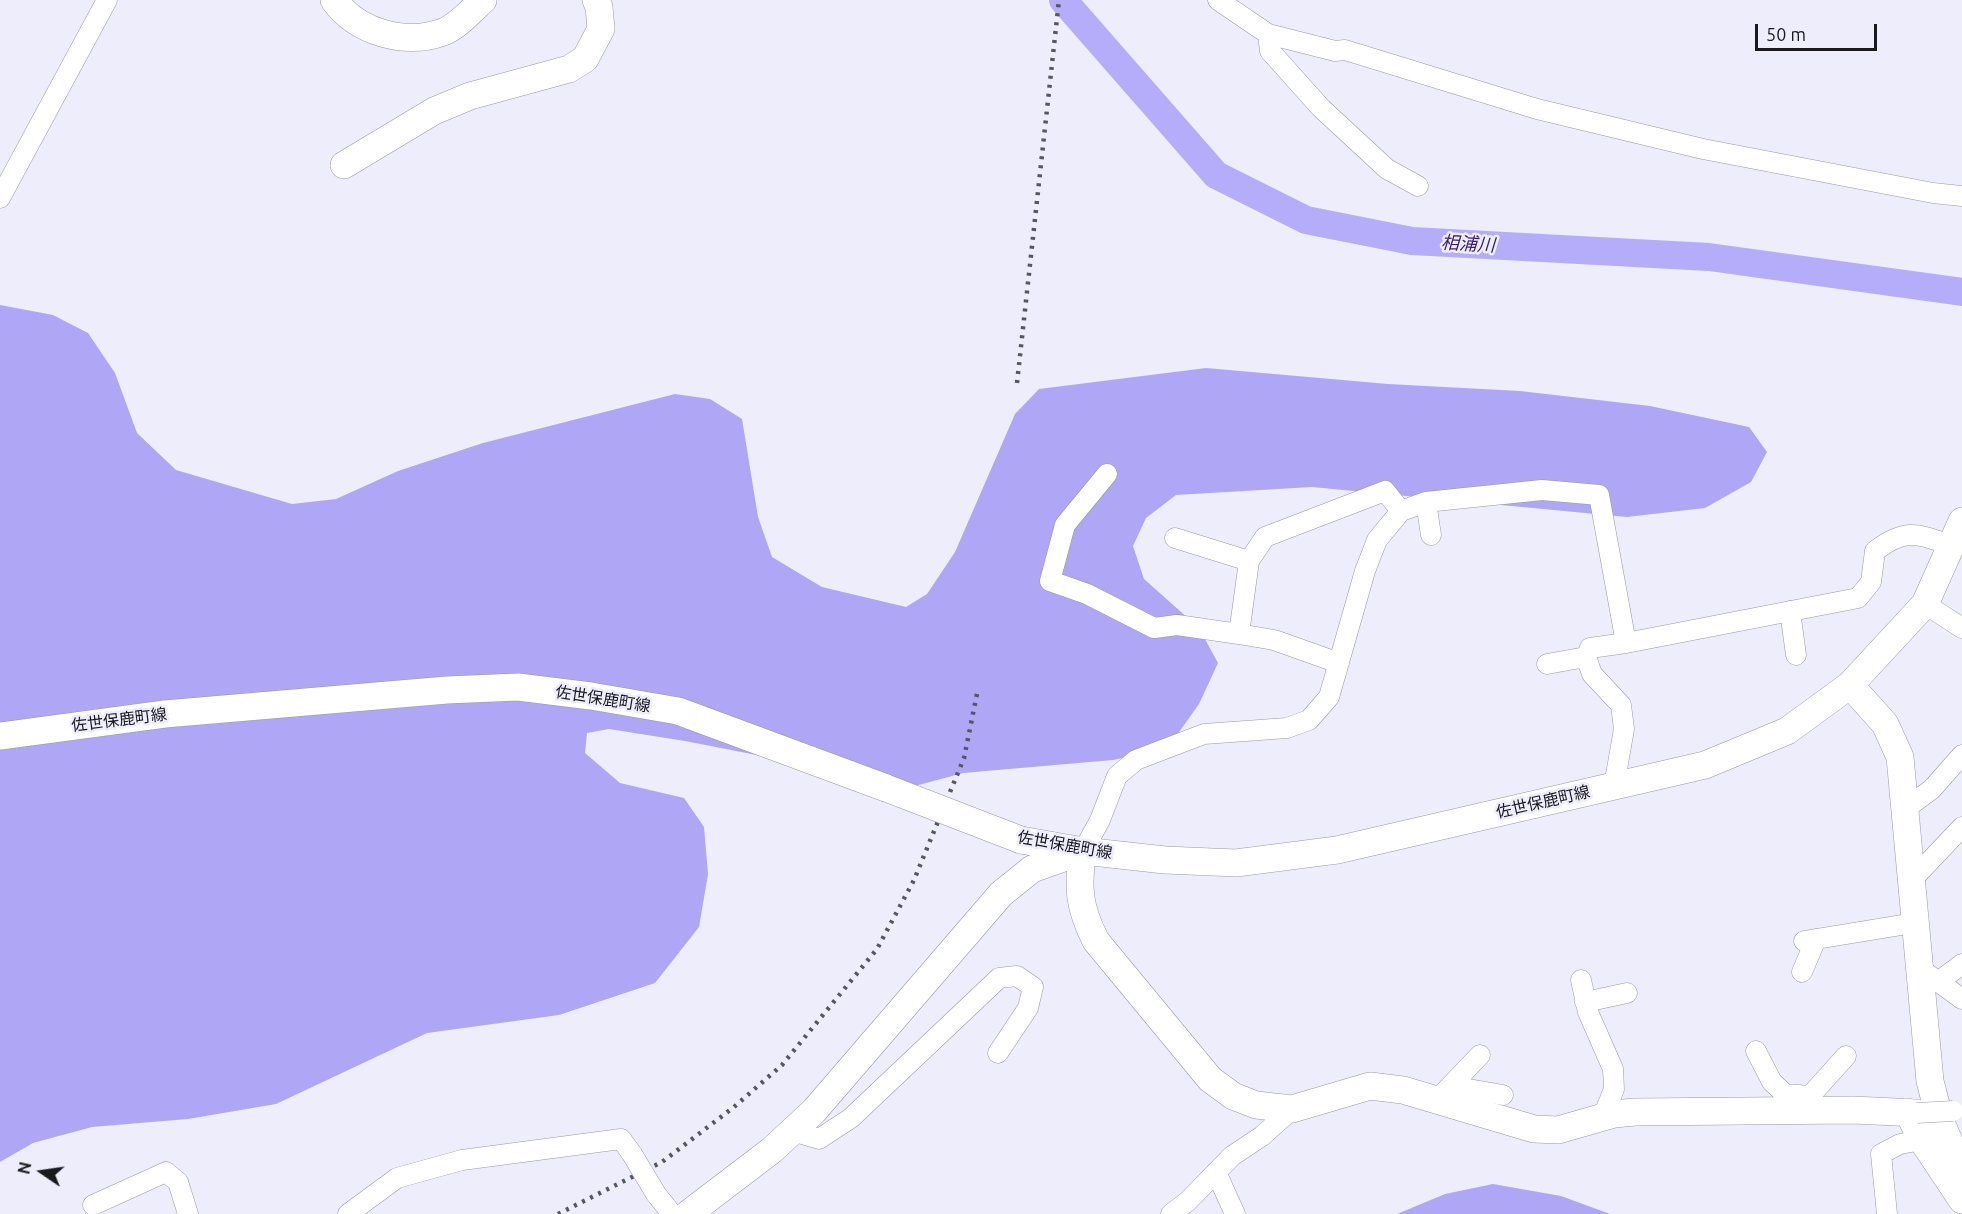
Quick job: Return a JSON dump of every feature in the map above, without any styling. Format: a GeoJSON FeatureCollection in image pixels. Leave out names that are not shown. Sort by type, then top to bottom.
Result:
{"type":"FeatureCollection","features":[{"type":"Feature","properties":{"kind":"street"},"geometry":{"type":"LineString","coordinates":[[0,198],[107,0]]}},
{"type":"Feature","properties":{"kind":"street"},"geometry":{"type":"LineString","coordinates":[[334,0],[345,15],[374,31],[414,38],[445,32],[483,0]]}},
{"type":"Feature","properties":{"kind":"street"},"geometry":{"type":"LineString","coordinates":[[344,165],[434,111],[470,96],[569,69],[585,59],[601,29],[600,7],[596,0]]}},
{"type":"Feature","properties":{"kind":"street"},"geometry":{"type":"LineString","coordinates":[[1218,0],[1268,34],[1335,51],[1345,50],[1537,109],[1703,149],[1933,193],[1962,196]]}},
{"type":"Feature","properties":{"kind":"street"},"geometry":{"type":"LineString","coordinates":[[1268,34],[1270,51],[1322,108],[1387,169],[1418,186]]}},
{"type":"Feature","properties":{"kind":"street"},"geometry":{"type":"LineString","coordinates":[[1107,474],[1083,493],[1065,525],[1050,581],[1087,594],[1154,628],[1177,625],[1274,640],[1339,663]]}},
{"type":"Feature","properties":{"kind":"street"},"geometry":{"type":"LineString","coordinates":[[1503,1095],[1444,1093],[1370,1086],[1292,1109],[1256,1105],[1233,1096],[1210,1079],[1102,949],[1084,918],[1078,882],[1083,851],[1100,820],[1117,776],[1136,760],[1204,734],[1287,728],[1309,720],[1329,697],[1377,540],[1401,511],[1426,502],[1542,490],[1599,495],[1626,643]]}},
{"type":"Feature","properties":{"kind":"street"},"geometry":{"type":"LineString","coordinates":[[1239,634],[1249,561],[1265,537],[1385,491],[1401,511]]}},
{"type":"Feature","properties":{"kind":"street"},"geometry":{"type":"LineString","coordinates":[[1426,502],[1431,535]]}},
{"type":"Feature","properties":{"kind":"street"},"geometry":{"type":"LineString","coordinates":[[1614,786],[1624,729],[1622,705],[1592,674],[1586,657],[1590,648],[1858,598],[1871,582],[1875,551],[1891,538],[1912,532],[1959,530]]}},
{"type":"Feature","properties":{"kind":"street","name":"佐世保鹿町線"},"geometry":{"type":"LineString","coordinates":[[0,736],[165,714],[447,690],[518,687],[591,696],[678,711],[1021,840],[1083,851],[1165,860],[1236,862],[1337,850],[1705,765],[1787,730],[1850,685],[1925,604],[1959,530]]}},
{"type":"Feature","properties":{"kind":"street"},"geometry":{"type":"LineString","coordinates":[[1175,538],[1249,561]]}},
{"type":"Feature","properties":{"kind":"street"},"geometry":{"type":"LineString","coordinates":[[1925,604],[1962,628]]}},
{"type":"Feature","properties":{"kind":"street"},"geometry":{"type":"LineString","coordinates":[[1790,611],[1796,656]]}},
{"type":"Feature","properties":{"kind":"street"},"geometry":{"type":"LineString","coordinates":[[1546,664],[1586,657]]}},
{"type":"Feature","properties":{"kind":"street"},"geometry":{"type":"LineString","coordinates":[[1850,685],[1886,724],[1900,757],[1914,923],[1928,974],[1930,1082],[1940,1120],[1962,1172]]}},
{"type":"Feature","properties":{"kind":"street"},"geometry":{"type":"LineString","coordinates":[[1905,809],[1932,789],[1962,755]]}},
{"type":"Feature","properties":{"kind":"street"},"geometry":{"type":"LineString","coordinates":[[1910,882],[1962,827]]}},
{"type":"Feature","properties":{"kind":"street"},"geometry":{"type":"LineString","coordinates":[[688,1214],[772,1150],[814,1111],[1001,894],[1032,869],[1083,851]]}},
{"type":"Feature","properties":{"kind":"street"},"geometry":{"type":"LineString","coordinates":[[1802,972],[1810,940],[1914,923]]}},
{"type":"Feature","properties":{"kind":"street"},"geometry":{"type":"LineString","coordinates":[[1928,974],[1962,964]]}},
{"type":"Feature","properties":{"kind":"street"},"geometry":{"type":"LineString","coordinates":[[1928,974],[1962,999]]}},
{"type":"Feature","properties":{"kind":"street"},"geometry":{"type":"LineString","coordinates":[[792,1131],[819,1139],[850,1118],[999,978],[1017,976],[1033,987],[1028,1008],[998,1053]]}},
{"type":"Feature","properties":{"kind":"street"},"geometry":{"type":"LineString","coordinates":[[1581,980],[1586,1002],[1613,1069],[1614,1089],[1603,1117]]}},
{"type":"Feature","properties":{"kind":"street"},"geometry":{"type":"LineString","coordinates":[[1586,1002],[1627,993]]}},
{"type":"Feature","properties":{"kind":"street"},"geometry":{"type":"LineString","coordinates":[[1756,1051],[1772,1082],[1785,1094],[1812,1103]]}},
{"type":"Feature","properties":{"kind":"street"},"geometry":{"type":"LineString","coordinates":[[1444,1093],[1480,1055]]}},
{"type":"Feature","properties":{"kind":"street"},"geometry":{"type":"LineString","coordinates":[[1812,1103],[1846,1056]]}},
{"type":"Feature","properties":{"kind":"street"},"geometry":{"type":"LineString","coordinates":[[1444,1093],[1534,1129],[1558,1130],[1603,1117],[1635,1112],[1812,1103],[1913,1112],[1957,1110]]}},
{"type":"Feature","properties":{"kind":"street"},"geometry":{"type":"LineString","coordinates":[[1171,1214],[1232,1156],[1262,1136],[1292,1109]]}},
{"type":"Feature","properties":{"kind":"street"},"geometry":{"type":"LineString","coordinates":[[1913,1112],[1922,1140],[1962,1200]]}},
{"type":"Feature","properties":{"kind":"street"},"geometry":{"type":"LineString","coordinates":[[348,1214],[397,1178],[462,1160],[621,1139],[656,1194],[672,1214]]}},
{"type":"Feature","properties":{"kind":"street"},"geometry":{"type":"LineString","coordinates":[[1887,1214],[1881,1154],[1900,1144],[1922,1140]]}},
{"type":"Feature","properties":{"kind":"street"},"geometry":{"type":"LineString","coordinates":[[93,1205],[166,1172],[177,1182],[188,1214]]}},
{"type":"Feature","properties":{"kind":"street"},"geometry":{"type":"LineString","coordinates":[[1216,1172],[1235,1214]]}},
{"type":"Feature","properties":{"kind":"shaded area"},"geometry":{"type":"Polygon","coordinates":[[[0,305],[53,315],[88,333],[115,373],[137,433],[176,470],[292,504],[336,499],[398,471],[483,443],[675,394],[710,399],[742,419],[758,517],[772,557],[822,587],[906,607],[927,594],[955,552],[1015,414],[1039,389],[1206,368],[1388,384],[1520,391],[1650,406],[1749,427],[1767,452],[1751,482],[1705,508],[1627,517],[1312,487],[1176,495],[1146,518],[1133,546],[1144,579],[1199,628],[1218,663],[1199,704],[1167,749],[1113,760],[963,773],[915,786],[685,741],[609,729],[587,733],[585,753],[620,783],[684,798],[704,827],[708,874],[699,927],[655,983],[559,1015],[427,1033],[276,1104],[188,1119],[92,1127],[33,1143],[0,1162],[0,305]]]}},
{"type":"Feature","properties":{"kind":"shaded area"},"geometry":{"type":"Polygon","coordinates":[[[1493,1184],[1561,1196],[1610,1214],[1397,1214],[1445,1194],[1493,1184]]]}},
{"type":"Feature","properties":{"kind":"waterway","name":"相浦川"},"geometry":{"type":"LineString","coordinates":[[1063,0],[1216,175],[1306,220],[1412,241],[1709,257],[1962,292]]}},
{"type":"Feature","properties":{"kind":"railway"},"geometry":{"type":"LineString","coordinates":[[1017,383],[1059,0]]}},
{"type":"Feature","properties":{"kind":"railway"},"geometry":{"type":"LineString","coordinates":[[558,1214],[662,1162],[734,1107],[782,1065],[877,949],[914,880],[964,758],[978,689]]}}]}
